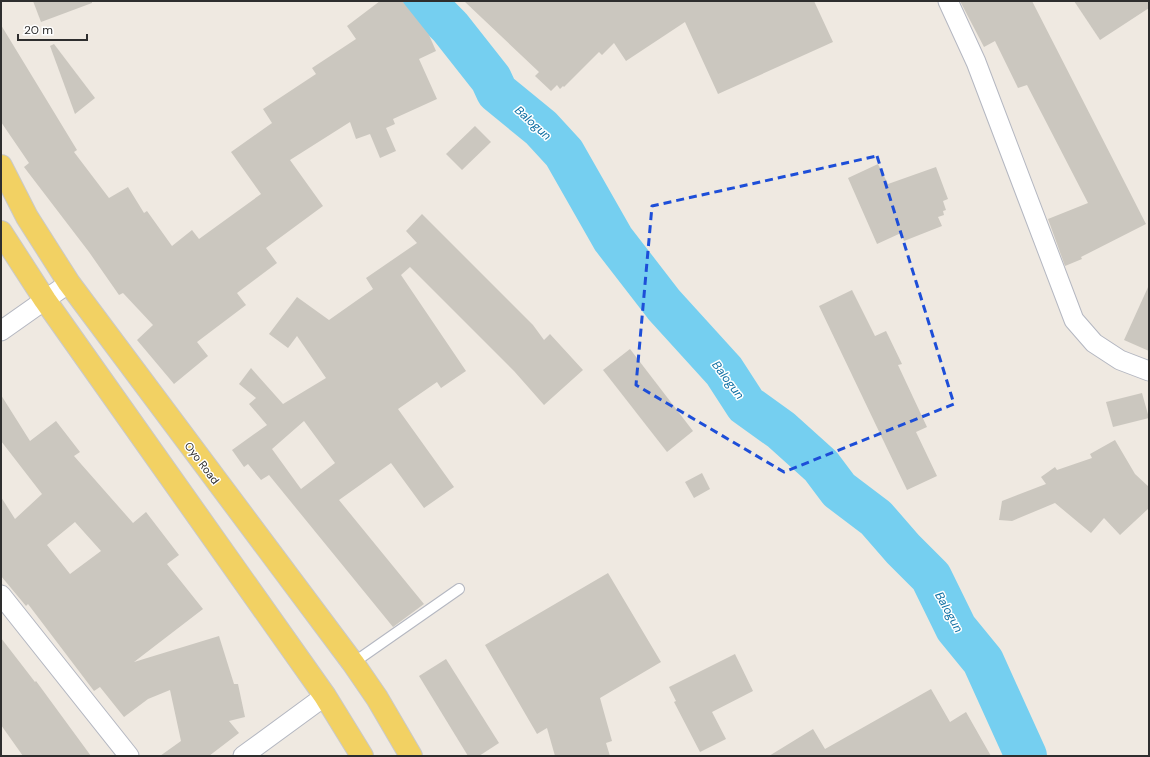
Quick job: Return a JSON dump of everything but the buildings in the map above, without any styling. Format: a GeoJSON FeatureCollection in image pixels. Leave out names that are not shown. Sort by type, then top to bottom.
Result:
{"type":"FeatureCollection","features":[{"type":"Feature","properties":{"kind":"main road","name":"Oyo Road"},"geometry":{"type":"LineString","coordinates":[[1,166],[27,217],[69,283],[353,663],[377,698],[411,756]]}},
{"type":"Feature","properties":{"kind":"main road"},"geometry":{"type":"LineString","coordinates":[[1,232],[45,300],[325,696],[362,756]]}},
{"type":"Feature","properties":{"kind":"street"},"geometry":{"type":"LineString","coordinates":[[948,1],[976,62],[1074,320],[1094,343],[1120,360],[1149,372]]}},
{"type":"Feature","properties":{"kind":"street"},"geometry":{"type":"LineString","coordinates":[[1,331],[69,283]]}},
{"type":"Feature","properties":{"kind":"street"},"geometry":{"type":"LineString","coordinates":[[1,594],[129,756]]}},
{"type":"Feature","properties":{"kind":"street"},"geometry":{"type":"LineString","coordinates":[[243,756],[325,696]]}},
{"type":"Feature","properties":{"kind":"lane"},"geometry":{"type":"LineString","coordinates":[[353,663],[459,589]]}},
{"type":"Feature","properties":{"kind":"highlighted area"},"geometry":{"type":"Polygon","coordinates":[[[877,156],[954,404],[784,472],[636,385],[652,206],[877,156]]]}},
{"type":"Feature","properties":{"kind":"waterway","name":"Balogun"},"geometry":{"type":"LineString","coordinates":[[424,1],[450,27],[491,79],[497,92],[541,128],[564,153],[613,239],[664,305],[724,371],[746,405],[781,430],[821,466],[839,490],[876,518],[903,549],[931,577],[956,628],[983,661],[1026,756]]}}]}
